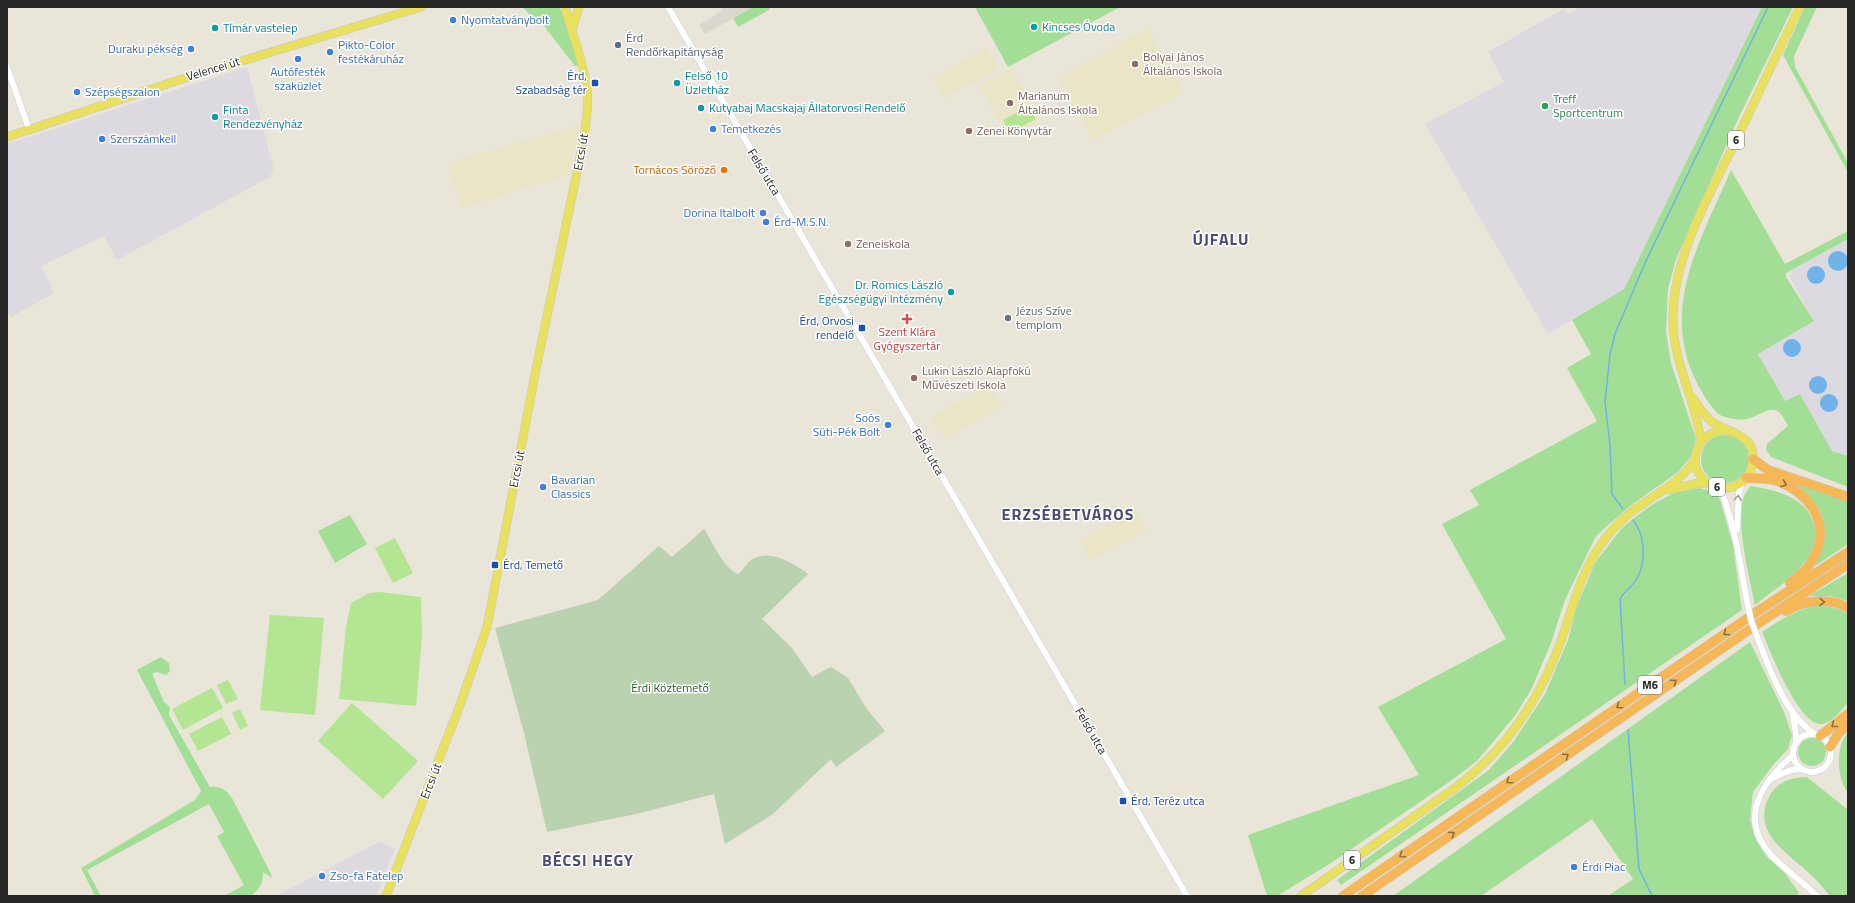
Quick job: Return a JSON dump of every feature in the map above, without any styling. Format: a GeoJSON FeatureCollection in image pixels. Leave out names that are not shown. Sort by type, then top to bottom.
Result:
{"type":"FeatureCollection","features":[{"type":"Feature","properties":{"kind":"highway"},"geometry":{"type":"LineString","coordinates":[[1753,459],[1768,470],[1848,497]]}},
{"type":"Feature","properties":{"kind":"highway"},"geometry":{"type":"LineString","coordinates":[[1744,480],[1773,480],[1800,493],[1812,506],[1818,519],[1820,530],[1817,549],[1809,565],[1758,611]]}},
{"type":"Feature","properties":{"kind":"highway","name":"M6"},"geometry":{"type":"LineString","coordinates":[[1343,896],[1758,611],[1848,552]]}},
{"type":"Feature","properties":{"kind":"highway","name":"M6"},"geometry":{"type":"LineString","coordinates":[[1362,896],[1759,623],[1848,564]]}},
{"type":"Feature","properties":{"kind":"highway"},"geometry":{"type":"LineString","coordinates":[[1759,623],[1808,602],[1831,602],[1848,608]]}},
{"type":"Feature","properties":{"kind":"highway"},"geometry":{"type":"LineString","coordinates":[[1818,735],[1848,714]]}},
{"type":"Feature","properties":{"kind":"highway"},"geometry":{"type":"LineString","coordinates":[[1830,747],[1838,734],[1848,724]]}},
{"type":"Feature","properties":{"kind":"main road","name":"Velencei út"},"geometry":{"type":"LineString","coordinates":[[7,136],[182,79],[422,7]]}},
{"type":"Feature","properties":{"kind":"main road","name":"Ercsi út"},"geometry":{"type":"LineString","coordinates":[[386,896],[460,705],[487,627],[538,362],[581,153],[586,122],[586,80],[573,30],[566,11],[561,7]]}},
{"type":"Feature","properties":{"kind":"main road"},"geometry":{"type":"LineString","coordinates":[[573,30],[574,19],[578,7]]}},
{"type":"Feature","properties":{"kind":"main road","name":"6"},"geometry":{"type":"LineString","coordinates":[[1301,896],[1474,774],[1497,751],[1512,732],[1541,688],[1562,639],[1581,578],[1594,554],[1623,520],[1684,475],[1695,460],[1697,448],[1701,442],[1697,422],[1678,362],[1673,331],[1674,300],[1679,273],[1710,193],[1800,7]]}},
{"type":"Feature","properties":{"kind":"main road","name":"6"},"geometry":{"type":"LineString","coordinates":[[1686,388],[1711,421],[1746,439],[1752,450],[1753,459]]}},
{"type":"Feature","properties":{"kind":"main road"},"geometry":{"type":"LineString","coordinates":[[1701,442],[1714,432],[1731,431]]}},
{"type":"Feature","properties":{"kind":"main road"},"geometry":{"type":"LineString","coordinates":[[1744,480],[1751,469],[1753,459]]}},
{"type":"Feature","properties":{"kind":"main road","name":"6"},"geometry":{"type":"LineString","coordinates":[[1695,460],[1700,474],[1710,484]]}},
{"type":"Feature","properties":{"kind":"main road","name":"6"},"geometry":{"type":"LineString","coordinates":[[1663,491],[1699,483],[1720,487],[1731,487],[1744,480]]}},
{"type":"Feature","properties":{"kind":"street","name":"Felső utca"},"geometry":{"type":"LineString","coordinates":[[668,7],[1187,896]]}},
{"type":"Feature","properties":{"kind":"street"},"geometry":{"type":"LineString","coordinates":[[7,67],[29,129]]}},
{"type":"Feature","properties":{"kind":"street"},"geometry":{"type":"LineString","coordinates":[[1737,542],[1736,516],[1744,480]]}},
{"type":"Feature","properties":{"kind":"street"},"geometry":{"type":"LineString","coordinates":[[1720,487],[1730,514],[1737,542],[1751,620],[1761,647],[1792,711],[1804,726],[1818,735],[1830,747],[1830,758],[1824,767],[1814,772],[1802,769],[1792,770],[1770,779]]}},
{"type":"Feature","properties":{"kind":"street"},"geometry":{"type":"LineString","coordinates":[[1792,711],[1796,735],[1793,755],[1774,772],[1763,787],[1756,805],[1755,821],[1760,838],[1776,860],[1817,896]]}},
{"type":"Feature","properties":{"kind":"street"},"geometry":{"type":"LineString","coordinates":[[1796,743],[1804,736],[1818,735]]}},
{"type":"Feature","properties":{"kind":"street"},"geometry":{"type":"LineString","coordinates":[[1793,755],[1798,765],[1802,769]]}},
{"type":"Feature","properties":{"kind":"shaded area"},"geometry":{"type":"Polygon","coordinates":[[[720,7],[753,7],[705,34],[699,25],[722,11],[720,7]]]}},
{"type":"Feature","properties":{"kind":"shaded area"},"geometry":{"type":"Polygon","coordinates":[[[1581,7],[1762,7],[1624,289],[1548,334],[1425,124],[1504,82],[1488,52],[1565,8],[1568,14],[1581,7]]]}},
{"type":"Feature","properties":{"kind":"shaded area"},"geometry":{"type":"Polygon","coordinates":[[[1148,28],[1184,92],[1093,140],[1058,77],[1148,28]]]}},
{"type":"Feature","properties":{"kind":"shaded area","name":"Marianum Általános Iskola"},"geometry":{"type":"Polygon","coordinates":[[[987,47],[999,68],[945,99],[933,78],[987,47]]]}},
{"type":"Feature","properties":{"kind":"shaded area"},"geometry":{"type":"Polygon","coordinates":[[[247,67],[273,167],[273,172],[268,178],[117,260],[104,236],[41,266],[54,293],[11,317],[7,310],[7,144],[247,67]]]}},
{"type":"Feature","properties":{"kind":"shaded area","name":"Marianum Általános Iskola"},"geometry":{"type":"Polygon","coordinates":[[[1012,68],[1041,120],[1007,137],[979,86],[1012,68]]]}},
{"type":"Feature","properties":{"kind":"shaded area"},"geometry":{"type":"Polygon","coordinates":[[[580,125],[569,175],[462,208],[447,163],[580,125]]]}},
{"type":"Feature","properties":{"kind":"shaded area"},"geometry":{"type":"Polygon","coordinates":[[[1848,239],[1848,456],[1832,451],[1800,394],[1785,401],[1758,354],[1814,321],[1789,276],[1792,274],[1790,271],[1848,239]]]}},
{"type":"Feature","properties":{"kind":"shaded area"},"geometry":{"type":"Polygon","coordinates":[[[989,385],[1003,406],[944,439],[931,417],[989,385]]]}},
{"type":"Feature","properties":{"kind":"shaded area"},"geometry":{"type":"Polygon","coordinates":[[[1135,508],[1147,530],[1090,561],[1079,541],[1135,508]]]}},
{"type":"Feature","properties":{"kind":"shaded area"},"geometry":{"type":"Polygon","coordinates":[[[379,842],[395,849],[376,896],[276,896],[379,842]]]}},
{"type":"Feature","properties":{"kind":"green space"},"geometry":{"type":"Polygon","coordinates":[[[523,7],[559,7],[565,17],[580,66],[575,66],[541,22],[537,24],[523,7]]]}},
{"type":"Feature","properties":{"kind":"green space"},"geometry":{"type":"Polygon","coordinates":[[[753,7],[770,7],[769,10],[738,27],[733,18],[753,7]]]}},
{"type":"Feature","properties":{"kind":"green space"},"geometry":{"type":"Polygon","coordinates":[[[975,7],[1120,7],[1008,67],[975,7]]]}},
{"type":"Feature","properties":{"kind":"green space"},"geometry":{"type":"Polygon","coordinates":[[[1762,7],[1793,7],[1738,119],[1676,259],[1668,289],[1666,331],[1671,363],[1696,439],[1690,458],[1678,472],[1630,506],[1596,536],[1565,600],[1551,643],[1531,690],[1514,717],[1477,761],[1452,780],[1331,863],[1277,896],[1267,896],[1248,835],[1419,775],[1378,707],[1506,639],[1442,524],[1479,505],[1470,490],[1597,421],[1567,368],[1591,354],[1572,320],[1624,289],[1762,7]]]}},
{"type":"Feature","properties":{"kind":"green space"},"geometry":{"type":"Polygon","coordinates":[[[1805,7],[1817,7],[1794,56],[1795,67],[1848,163],[1848,172],[1783,55],[1805,7]]]}},
{"type":"Feature","properties":{"kind":"green space"},"geometry":{"type":"Polygon","coordinates":[[[1029,106],[1036,119],[1010,133],[1003,120],[1029,106]]]}},
{"type":"Feature","properties":{"kind":"green space"},"geometry":{"type":"Polygon","coordinates":[[[1731,170],[1785,264],[1848,231],[1848,239],[1786,273],[1786,277],[1814,321],[1758,354],[1785,401],[1800,394],[1832,451],[1848,456],[1848,487],[1771,457],[1766,450],[1767,444],[1788,426],[1781,414],[1775,410],[1772,410],[1744,420],[1722,416],[1712,407],[1698,385],[1687,357],[1682,329],[1683,302],[1688,275],[1708,222],[1731,170]]]}},
{"type":"Feature","properties":{"kind":"green space"},"geometry":{"type":"Polygon","coordinates":[[[1725,435],[1734,437],[1742,442],[1747,450],[1749,459],[1747,468],[1742,476],[1734,481],[1725,483],[1716,481],[1708,476],[1703,468],[1701,459],[1703,450],[1708,442],[1716,437],[1725,435]]]}},
{"type":"Feature","properties":{"kind":"green space"},"geometry":{"type":"Polygon","coordinates":[[[1792,483],[1848,501],[1848,544],[1815,566],[1824,540],[1825,529],[1823,519],[1819,509],[1812,500],[1792,483]]]}},
{"type":"Feature","properties":{"kind":"green space"},"geometry":{"type":"Polygon","coordinates":[[[1751,486],[1771,490],[1791,497],[1807,510],[1812,518],[1815,529],[1813,547],[1804,563],[1787,580],[1755,605],[1746,560],[1741,524],[1745,495],[1751,486]]]}},
{"type":"Feature","properties":{"kind":"green space"},"geometry":{"type":"Polygon","coordinates":[[[1700,488],[1716,493],[1720,500],[1733,545],[1742,610],[1341,885],[1337,880],[1489,770],[1514,741],[1545,694],[1568,640],[1576,609],[1595,563],[1621,529],[1639,514],[1655,503],[1676,492],[1700,488]]]}},
{"type":"Feature","properties":{"kind":"green space"},"geometry":{"type":"Polygon","coordinates":[[[350,515],[367,544],[335,563],[318,531],[350,515]]]}},
{"type":"Feature","properties":{"kind":"green space","name":"Érdi Köztemető"},"geometry":{"type":"Polygon","coordinates":[[[704,529],[723,560],[733,571],[738,574],[751,560],[758,557],[773,556],[795,565],[808,574],[762,619],[792,648],[812,677],[831,667],[848,678],[867,709],[885,731],[836,767],[831,759],[773,814],[725,844],[714,794],[636,814],[547,832],[524,733],[495,628],[598,600],[659,546],[672,557],[704,529]]]}},
{"type":"Feature","properties":{"kind":"green space"},"geometry":{"type":"Polygon","coordinates":[[[395,538],[413,573],[393,583],[375,548],[395,538]]]}},
{"type":"Feature","properties":{"kind":"green space"},"geometry":{"type":"Polygon","coordinates":[[[1848,573],[1848,601],[1830,596],[1809,596],[1848,573]]]}},
{"type":"Feature","properties":{"kind":"green space"},"geometry":{"type":"Polygon","coordinates":[[[380,592],[421,597],[422,638],[416,706],[339,699],[346,627],[351,603],[369,593],[380,592]]]}},
{"type":"Feature","properties":{"kind":"green space"},"geometry":{"type":"Polygon","coordinates":[[[1815,606],[1824,606],[1841,610],[1848,615],[1848,703],[1833,719],[1822,724],[1813,721],[1804,713],[1795,701],[1778,670],[1762,632],[1794,613],[1815,606]]]}},
{"type":"Feature","properties":{"kind":"green space"},"geometry":{"type":"Polygon","coordinates":[[[270,615],[324,618],[315,715],[260,710],[270,615]]]}},
{"type":"Feature","properties":{"kind":"green space"},"geometry":{"type":"Polygon","coordinates":[[[1750,642],[1784,712],[1792,735],[1788,749],[1773,765],[1753,792],[1750,820],[1756,840],[1767,857],[1785,873],[1799,893],[1796,896],[1608,896],[1633,879],[1592,819],[1481,896],[1393,896],[1750,642]]]}},
{"type":"Feature","properties":{"kind":"green space"},"geometry":{"type":"Polygon","coordinates":[[[161,657],[169,663],[170,671],[166,675],[157,672],[153,673],[153,676],[164,702],[170,707],[169,715],[210,787],[222,789],[232,798],[271,874],[272,878],[263,872],[260,886],[250,896],[224,896],[244,885],[217,836],[224,832],[209,804],[87,870],[101,896],[95,896],[81,868],[195,800],[201,791],[137,670],[161,657]]]}},
{"type":"Feature","properties":{"kind":"green space"},"geometry":{"type":"Polygon","coordinates":[[[228,680],[238,699],[226,704],[217,685],[228,680]]]}},
{"type":"Feature","properties":{"kind":"green space"},"geometry":{"type":"Polygon","coordinates":[[[212,688],[223,708],[183,730],[172,709],[212,688]]]}},
{"type":"Feature","properties":{"kind":"green space"},"geometry":{"type":"Polygon","coordinates":[[[352,703],[418,761],[383,799],[318,741],[352,703]]]}},
{"type":"Feature","properties":{"kind":"green space"},"geometry":{"type":"Polygon","coordinates":[[[240,709],[248,726],[240,730],[232,713],[240,709]]]}},
{"type":"Feature","properties":{"kind":"green space"},"geometry":{"type":"Polygon","coordinates":[[[222,717],[231,734],[198,751],[189,734],[222,717]]]}},
{"type":"Feature","properties":{"kind":"green space"},"geometry":{"type":"Polygon","coordinates":[[[1848,733],[1848,793],[1842,780],[1839,754],[1844,738],[1848,733]]]}},
{"type":"Feature","properties":{"kind":"green space"},"geometry":{"type":"Polygon","coordinates":[[[1812,738],[1822,742],[1826,752],[1822,762],[1812,766],[1802,762],[1798,752],[1802,742],[1812,738]]]}},
{"type":"Feature","properties":{"kind":"green space"},"geometry":{"type":"Polygon","coordinates":[[[1807,777],[1848,810],[1848,896],[1830,896],[1812,876],[1774,841],[1768,831],[1765,821],[1765,809],[1772,792],[1776,787],[1785,781],[1807,777]]]}},
{"type":"Feature","properties":{"kind":"water"},"geometry":{"type":"Polygon","coordinates":[[[1838,251],[1845,254],[1848,261],[1845,268],[1838,271],[1831,268],[1828,261],[1831,254],[1838,251]]]}},
{"type":"Feature","properties":{"kind":"water"},"geometry":{"type":"Polygon","coordinates":[[[1812,266],[1820,266],[1825,271],[1823,282],[1820,284],[1812,284],[1807,279],[1807,271],[1812,266]]]}},
{"type":"Feature","properties":{"kind":"water"},"geometry":{"type":"Polygon","coordinates":[[[1792,339],[1798,342],[1801,348],[1798,354],[1792,357],[1786,354],[1783,348],[1786,342],[1792,339]]]}},
{"type":"Feature","properties":{"kind":"water"},"geometry":{"type":"Polygon","coordinates":[[[1818,376],[1824,379],[1827,385],[1824,391],[1818,394],[1812,391],[1809,385],[1812,379],[1818,376]]]}},
{"type":"Feature","properties":{"kind":"water"},"geometry":{"type":"Polygon","coordinates":[[[1829,394],[1835,397],[1838,403],[1835,409],[1829,412],[1823,409],[1820,403],[1823,397],[1829,394]]]}},
{"type":"Feature","properties":{"kind":"waterway"},"geometry":{"type":"LineString","coordinates":[[1623,509],[1612,494],[1610,445],[1605,402],[1610,354],[1615,334],[1645,263],[1768,7]]}},
{"type":"Feature","properties":{"kind":"waterway"},"geometry":{"type":"LineString","coordinates":[[1625,684],[1620,599],[1640,573],[1643,557],[1640,533],[1633,520]]}},
{"type":"Feature","properties":{"kind":"waterway"},"geometry":{"type":"LineString","coordinates":[[1628,730],[1639,869],[1652,896]]}},
{"type":"Feature","properties":{"kind":"place","name":"Nyomtatványbolt"},"geometry":{"type":"Point","coordinates":[453,20]}},
{"type":"Feature","properties":{"kind":"place","name":"Kincses Óvoda"},"geometry":{"type":"Point","coordinates":[1034,27]}},
{"type":"Feature","properties":{"kind":"place","name":"Tímár vastelep"},"geometry":{"type":"Point","coordinates":[215,28]}},
{"type":"Feature","properties":{"kind":"place","name":"Érd Rendőrkapitányság"},"geometry":{"type":"Point","coordinates":[618,45]}},
{"type":"Feature","properties":{"kind":"place","name":"Duraku pékség"},"geometry":{"type":"Point","coordinates":[191,49]}},
{"type":"Feature","properties":{"kind":"place","name":"Pikto-Color festékáruház"},"geometry":{"type":"Point","coordinates":[330,52]}},
{"type":"Feature","properties":{"kind":"place","name":"Autófesték szaküzlet"},"geometry":{"type":"Point","coordinates":[298,59]}},
{"type":"Feature","properties":{"kind":"place","name":"Bolyai János Általános Iskola"},"geometry":{"type":"Point","coordinates":[1135,64]}},
{"type":"Feature","properties":{"kind":"place","name":"Érd, Szabadság tér"},"geometry":{"type":"Point","coordinates":[595,83]}},
{"type":"Feature","properties":{"kind":"place","name":"Felső 10 Üzletház"},"geometry":{"type":"Point","coordinates":[677,83]}},
{"type":"Feature","properties":{"kind":"place","name":"Szépségszalon"},"geometry":{"type":"Point","coordinates":[77,92]}},
{"type":"Feature","properties":{"kind":"place","name":"Marianum Általános Iskola"},"geometry":{"type":"Point","coordinates":[1010,103]}},
{"type":"Feature","properties":{"kind":"place","name":"Treff Sportcentrum"},"geometry":{"type":"Point","coordinates":[1545,106]}},
{"type":"Feature","properties":{"kind":"place","name":"Kutyabaj Macskajaj Állatorvosi Rendelő"},"geometry":{"type":"Point","coordinates":[701,108]}},
{"type":"Feature","properties":{"kind":"place","name":"Finta Rendezvényház"},"geometry":{"type":"Point","coordinates":[215,117]}},
{"type":"Feature","properties":{"kind":"place","name":"Temetkezés"},"geometry":{"type":"Point","coordinates":[713,129]}},
{"type":"Feature","properties":{"kind":"place","name":"Zenei Könyvtár"},"geometry":{"type":"Point","coordinates":[969,131]}},
{"type":"Feature","properties":{"kind":"place","name":"Szerszámkell"},"geometry":{"type":"Point","coordinates":[102,139]}},
{"type":"Feature","properties":{"kind":"place","name":"Tornácos Söröző"},"geometry":{"type":"Point","coordinates":[724,170]}},
{"type":"Feature","properties":{"kind":"place","name":"Dorina Italbolt"},"geometry":{"type":"Point","coordinates":[763,213]}},
{"type":"Feature","properties":{"kind":"place","name":"Érd-M.S.N."},"geometry":{"type":"Point","coordinates":[766,222]}},
{"type":"Feature","properties":{"kind":"place","name":"Zeneiskola"},"geometry":{"type":"Point","coordinates":[848,244]}},
{"type":"Feature","properties":{"kind":"place","name":"Dr. Romics László Egészségügyi Intézmény"},"geometry":{"type":"Point","coordinates":[951,292]}},
{"type":"Feature","properties":{"kind":"place","name":"Jézus Szíve templom"},"geometry":{"type":"Point","coordinates":[1008,318]}},
{"type":"Feature","properties":{"kind":"place","name":"Szent Klára Gyógyszertár"},"geometry":{"type":"Point","coordinates":[907,319]}},
{"type":"Feature","properties":{"kind":"place","name":"Érd, Orvosi rendelő"},"geometry":{"type":"Point","coordinates":[862,328]}},
{"type":"Feature","properties":{"kind":"place","name":"Lukin László Alapfokú Művészeti Iskola"},"geometry":{"type":"Point","coordinates":[914,378]}},
{"type":"Feature","properties":{"kind":"place","name":"Soós Süti-Pék Bolt"},"geometry":{"type":"Point","coordinates":[888,425]}},
{"type":"Feature","properties":{"kind":"place","name":"Bavarian Classics"},"geometry":{"type":"Point","coordinates":[543,487]}},
{"type":"Feature","properties":{"kind":"place","name":"Érd, Temető"},"geometry":{"type":"Point","coordinates":[495,565]}},
{"type":"Feature","properties":{"kind":"place","name":"Érd, Teréz utca"},"geometry":{"type":"Point","coordinates":[1123,801]}},
{"type":"Feature","properties":{"kind":"place","name":"Érdi Piac"},"geometry":{"type":"Point","coordinates":[1574,867]}},
{"type":"Feature","properties":{"kind":"place","name":"Zso-fa Fatelep"},"geometry":{"type":"Point","coordinates":[322,876]}},
{"type":"Feature","properties":{"kind":"district","name":"ÚJFALU"},"geometry":{"type":"Point","coordinates":[1221,239]}},
{"type":"Feature","properties":{"kind":"district","name":"ERZSÉBETVÁROS"},"geometry":{"type":"Point","coordinates":[1068,514]}},
{"type":"Feature","properties":{"kind":"district","name":"BÉCSI HEGY"},"geometry":{"type":"Point","coordinates":[588,860]}}]}
